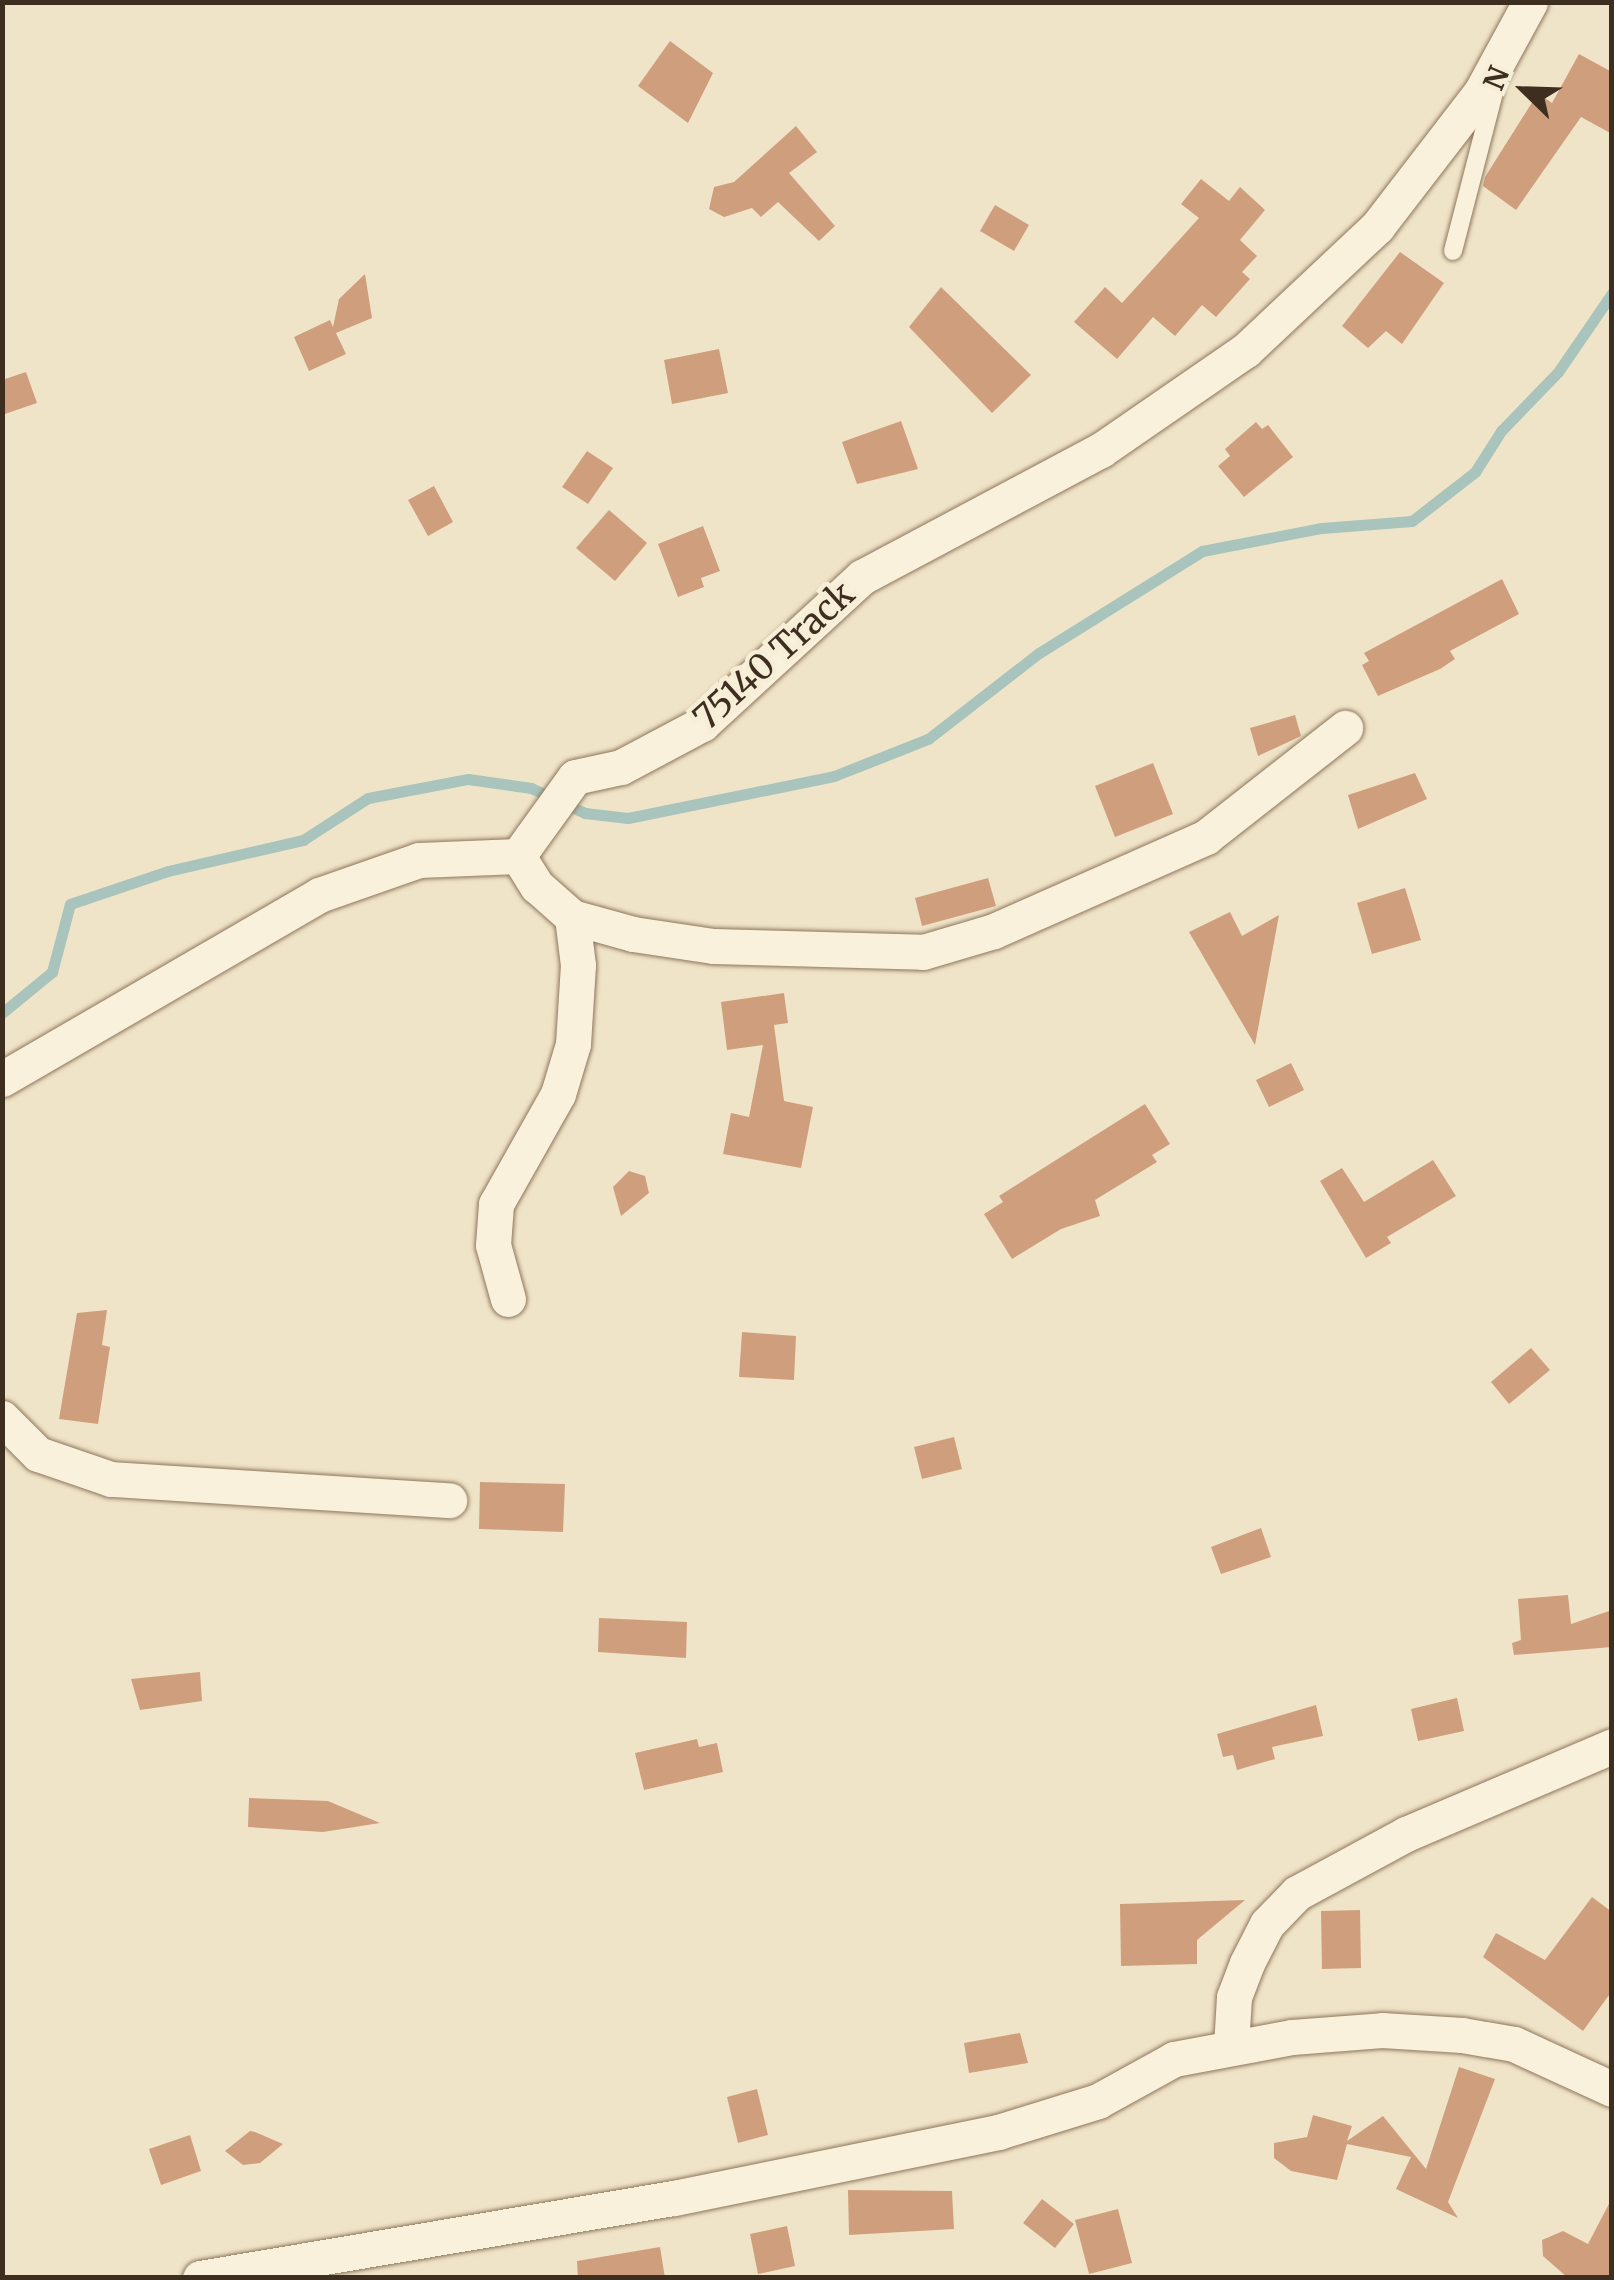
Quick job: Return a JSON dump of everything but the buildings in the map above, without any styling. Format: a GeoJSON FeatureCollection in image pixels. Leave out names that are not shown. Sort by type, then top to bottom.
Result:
{"type":"FeatureCollection","features":[{"type":"Feature","properties":{"kind":"street","name":"75140 Track"},"geometry":{"type":"LineString","coordinates":[[518,856],[574,777],[620,767],[702,724],[810,618],[862,577],[1101,450],[1246,350],[1377,227],[1481,92],[1530,2]]}},
{"type":"Feature","properties":{"kind":"street"},"geometry":{"type":"LineString","coordinates":[[2,1079],[319,895],[419,860],[518,856],[536,886],[572,917],[712,946],[923,952],[960,945],[1206,837],[1345,728]]}},
{"type":"Feature","properties":{"kind":"street"},"geometry":{"type":"LineString","coordinates":[[508,1300],[494,1245],[496,1204],[558,1094],[572,1044],[578,964],[572,917]]}},
{"type":"Feature","properties":{"kind":"street"},"geometry":{"type":"LineString","coordinates":[[2,1418],[38,1454],[110,1479],[448,1500]]}},
{"type":"Feature","properties":{"kind":"street"},"geometry":{"type":"LineString","coordinates":[[1231,2046],[1234,1997],[1247,1963],[1267,1924],[1297,1893],[1406,1834],[1612,1746]]}},
{"type":"Feature","properties":{"kind":"street"},"geometry":{"type":"LineString","coordinates":[[200,2278],[674,2198],[998,2132],[1098,2101],[1174,2059],[1231,2046],[1382,2030],[1462,2034],[1514,2044],[1612,2089]]}},
{"type":"Feature","properties":{"kind":"lane"},"geometry":{"type":"LineString","coordinates":[[1452,251],[1510,41]]}},
{"type":"Feature","properties":{"kind":"waterway"},"geometry":{"type":"LineString","coordinates":[[2,1013],[52,972],[70,904],[168,871],[303,840],[368,798],[468,779],[531,788],[585,813],[628,818],[834,776],[928,739],[1039,653],[1202,551],[1322,528],[1412,521],[1475,472],[1501,431],[1558,372],[1612,293]]}}]}
